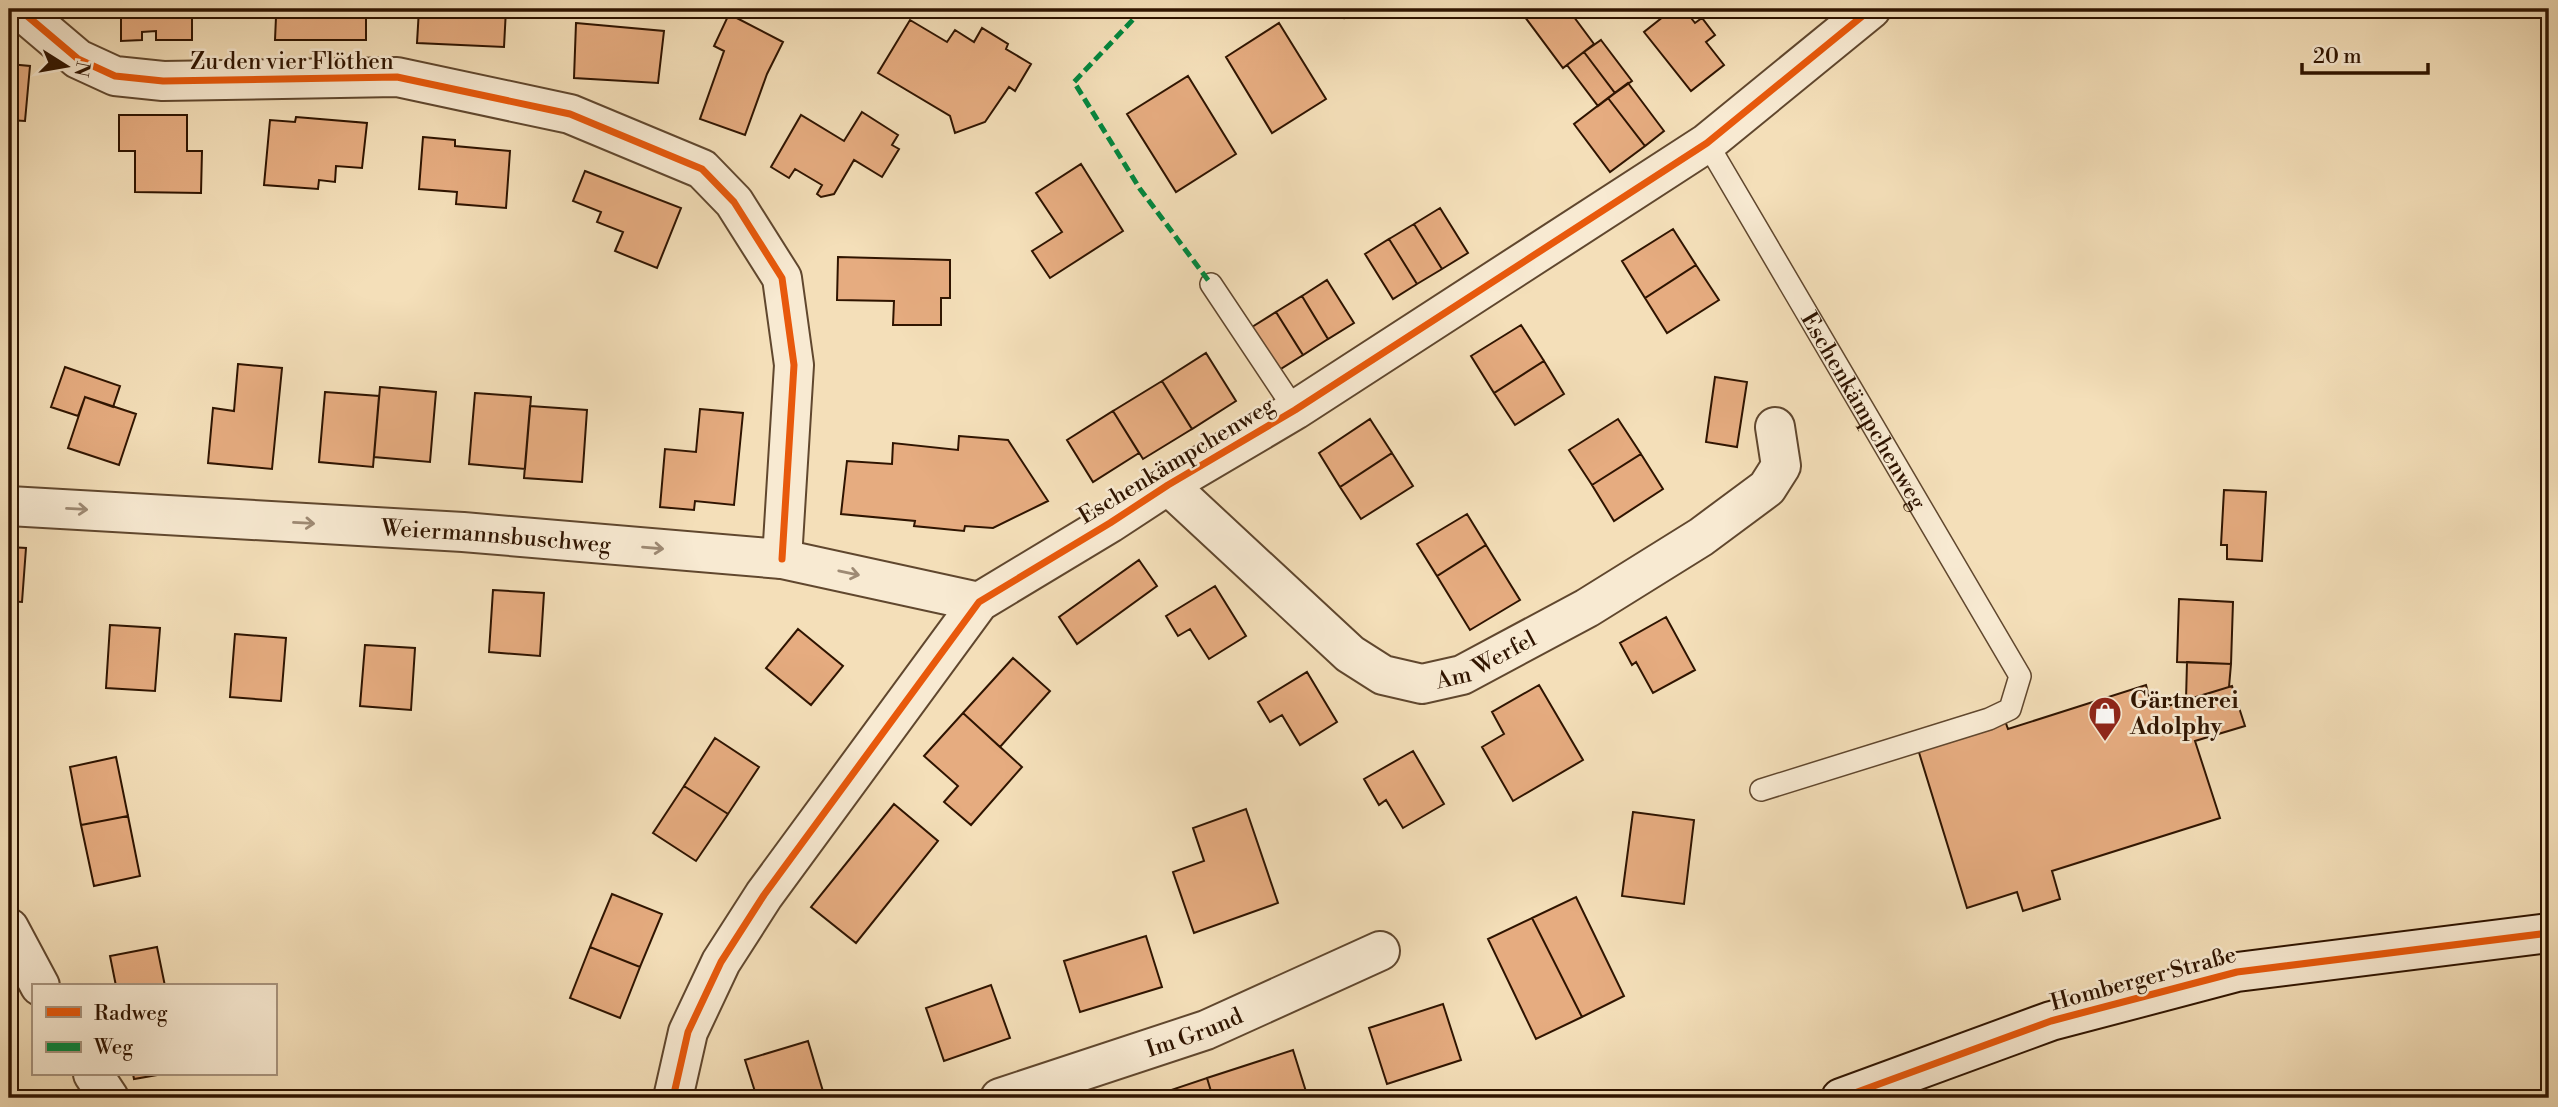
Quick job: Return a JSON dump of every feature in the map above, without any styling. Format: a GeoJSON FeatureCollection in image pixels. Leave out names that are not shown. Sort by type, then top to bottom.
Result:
{"type":"FeatureCollection","features":[{"type":"Feature","properties":{"kind":"street","name":"Zu den vier Flöthen"},"geometry":{"type":"LineString","coordinates":[[19,9],[78,59],[115,76],[163,81],[397,77],[570,114],[702,169],[734,202],[782,278],[794,365],[782,559]]}},
{"type":"Feature","properties":{"kind":"street","name":"Eschenkämpchenweg"},"geometry":{"type":"LineString","coordinates":[[673,1098],[688,1032],[721,962],[764,895],[979,602],[1295,410],[1707,143],[1871,9]]}},
{"type":"Feature","properties":{"kind":"street","name":"Am Werfel"},"geometry":{"type":"LineString","coordinates":[[1168,485],[1350,654],[1383,675],[1422,684],[1462,675],[1587,608],[1701,537],[1767,488],[1781,466],[1775,427]]}},
{"type":"Feature","properties":{"kind":"street","name":"Weiermannsbuschweg"},"geometry":{"type":"LineString","coordinates":[[9,506],[463,532],[782,559],[979,602]]}},
{"type":"Feature","properties":{"kind":"street"},"geometry":{"type":"LineString","coordinates":[[9,928],[39,984]]}},
{"type":"Feature","properties":{"kind":"street","name":"Homberger Straße"},"geometry":{"type":"LineString","coordinates":[[1841,1098],[2051,1021],[2237,972],[2549,933]]}},
{"type":"Feature","properties":{"kind":"street","name":"Im Grund"},"geometry":{"type":"LineString","coordinates":[[1000,1098],[1206,1030],[1380,951]]}},
{"type":"Feature","properties":{"kind":"street"},"geometry":{"type":"LineString","coordinates":[[94,1076],[108,1098]]}},
{"type":"Feature","properties":{"kind":"lane","name":"Eschenkämpchenweg"},"geometry":{"type":"LineString","coordinates":[[1707,143],[2020,676],[2010,709],[1999,714],[1760,790]]}},
{"type":"Feature","properties":{"kind":"lane","name":"Eschenkämpchenweg"},"geometry":{"type":"LineString","coordinates":[[1211,284],[1295,410]]}},
{"type":"Feature","properties":{"kind":"building"},"geometry":{"type":"Polygon","coordinates":[[[121,9],[192,9],[192,40],[156,40],[156,31],[142,32],[142,40],[121,41],[121,9]]]}},
{"type":"Feature","properties":{"kind":"building"},"geometry":{"type":"Polygon","coordinates":[[[289,9],[366,9],[366,40],[275,40],[276,17],[289,17],[289,9]]]}},
{"type":"Feature","properties":{"kind":"building"},"geometry":{"type":"Polygon","coordinates":[[[419,9],[506,9],[504,47],[417,43],[419,9]]]}},
{"type":"Feature","properties":{"kind":"building"},"geometry":{"type":"Polygon","coordinates":[[[1334,9],[1352,9],[1344,18],[1334,9]]]}},
{"type":"Feature","properties":{"kind":"building"},"geometry":{"type":"Polygon","coordinates":[[[1519,9],[1568,9],[1594,44],[1563,68],[1519,9]]]}},
{"type":"Feature","properties":{"kind":"building"},"geometry":{"type":"Polygon","coordinates":[[[1673,9],[1684,9],[1695,23],[1702,18],[1715,35],[1706,42],[1724,65],[1691,91],[1644,32],[1673,9]]]}},
{"type":"Feature","properties":{"kind":"building"},"geometry":{"type":"Polygon","coordinates":[[[729,14],[783,42],[767,74],[745,135],[700,119],[724,51],[714,46],[729,14]]]}},
{"type":"Feature","properties":{"kind":"building"},"geometry":{"type":"Polygon","coordinates":[[[910,20],[947,42],[955,30],[974,42],[982,28],[1008,44],[1006,49],[1031,64],[1015,91],[1009,87],[985,122],[955,133],[950,116],[878,73],[910,20]]]}},
{"type":"Feature","properties":{"kind":"building"},"geometry":{"type":"Polygon","coordinates":[[[576,23],[664,31],[658,83],[574,78],[576,23]]]}},
{"type":"Feature","properties":{"kind":"building"},"geometry":{"type":"Polygon","coordinates":[[[1279,23],[1326,99],[1272,133],[1226,57],[1279,23]]]}},
{"type":"Feature","properties":{"kind":"building"},"geometry":{"type":"Polygon","coordinates":[[[1601,40],[1632,81],[1615,93],[1584,52],[1601,40]]]}},
{"type":"Feature","properties":{"kind":"building"},"geometry":{"type":"Polygon","coordinates":[[[1584,52],[1615,93],[1598,106],[1567,65],[1584,52]]]}},
{"type":"Feature","properties":{"kind":"building"},"geometry":{"type":"Polygon","coordinates":[[[9,64],[30,66],[25,121],[9,120],[9,64]]]}},
{"type":"Feature","properties":{"kind":"building"},"geometry":{"type":"Polygon","coordinates":[[[1188,76],[1236,154],[1176,192],[1127,114],[1188,76]]]}},
{"type":"Feature","properties":{"kind":"building"},"geometry":{"type":"Polygon","coordinates":[[[1628,83],[1664,131],[1645,146],[1608,98],[1628,83]]]}},
{"type":"Feature","properties":{"kind":"building"},"geometry":{"type":"Polygon","coordinates":[[[1608,98],[1645,146],[1610,172],[1574,124],[1608,98]]]}},
{"type":"Feature","properties":{"kind":"building"},"geometry":{"type":"Polygon","coordinates":[[[862,112],[898,135],[892,145],[899,149],[882,177],[854,160],[834,194],[821,197],[817,194],[822,185],[795,169],[789,178],[771,167],[801,115],[844,141],[862,112]]]}},
{"type":"Feature","properties":{"kind":"building"},"geometry":{"type":"Polygon","coordinates":[[[119,115],[187,115],[187,151],[202,151],[201,193],[135,192],[135,151],[119,151],[119,115]]]}},
{"type":"Feature","properties":{"kind":"building"},"geometry":{"type":"Polygon","coordinates":[[[296,117],[367,123],[362,168],[336,166],[335,182],[319,180],[318,189],[264,185],[270,120],[295,122],[296,117]]]}},
{"type":"Feature","properties":{"kind":"building"},"geometry":{"type":"Polygon","coordinates":[[[423,137],[455,140],[455,146],[510,151],[506,208],[456,204],[457,192],[419,189],[423,137]]]}},
{"type":"Feature","properties":{"kind":"building"},"geometry":{"type":"Polygon","coordinates":[[[1081,164],[1123,231],[1050,278],[1032,251],[1062,232],[1036,193],[1081,164]]]}},
{"type":"Feature","properties":{"kind":"building"},"geometry":{"type":"Polygon","coordinates":[[[585,171],[681,208],[657,268],[615,251],[623,232],[597,222],[601,212],[573,201],[585,171]]]}},
{"type":"Feature","properties":{"kind":"building"},"geometry":{"type":"Polygon","coordinates":[[[1440,208],[1468,253],[1442,269],[1414,224],[1440,208]]]}},
{"type":"Feature","properties":{"kind":"building"},"geometry":{"type":"Polygon","coordinates":[[[1414,224],[1442,269],[1417,284],[1389,239],[1414,224]]]}},
{"type":"Feature","properties":{"kind":"building"},"geometry":{"type":"Polygon","coordinates":[[[1673,229],[1696,265],[1645,298],[1622,261],[1673,229]]]}},
{"type":"Feature","properties":{"kind":"building"},"geometry":{"type":"Polygon","coordinates":[[[1389,239],[1417,284],[1393,299],[1365,254],[1389,239]]]}},
{"type":"Feature","properties":{"kind":"building"},"geometry":{"type":"Polygon","coordinates":[[[838,257],[950,260],[950,298],[941,298],[941,325],[893,325],[894,301],[837,300],[838,257]]]}},
{"type":"Feature","properties":{"kind":"building"},"geometry":{"type":"Polygon","coordinates":[[[1696,265],[1719,300],[1667,333],[1645,298],[1696,265]]]}},
{"type":"Feature","properties":{"kind":"building"},"geometry":{"type":"Polygon","coordinates":[[[1327,280],[1354,323],[1328,339],[1302,296],[1327,280]]]}},
{"type":"Feature","properties":{"kind":"building"},"geometry":{"type":"Polygon","coordinates":[[[1302,296],[1328,339],[1303,355],[1276,312],[1302,296]]]}},
{"type":"Feature","properties":{"kind":"building"},"geometry":{"type":"Polygon","coordinates":[[[1276,312],[1303,355],[1279,370],[1252,327],[1276,312]]]}},
{"type":"Feature","properties":{"kind":"building"},"geometry":{"type":"Polygon","coordinates":[[[1521,325],[1544,361],[1494,393],[1471,356],[1521,325]]]}},
{"type":"Feature","properties":{"kind":"building"},"geometry":{"type":"Polygon","coordinates":[[[1206,353],[1236,401],[1192,429],[1162,381],[1206,353]]]}},
{"type":"Feature","properties":{"kind":"building"},"geometry":{"type":"Polygon","coordinates":[[[1544,361],[1564,394],[1515,425],[1494,393],[1544,361]]]}},
{"type":"Feature","properties":{"kind":"building"},"geometry":{"type":"Polygon","coordinates":[[[238,364],[282,368],[272,469],[208,463],[213,408],[234,411],[238,364]]]}},
{"type":"Feature","properties":{"kind":"building"},"geometry":{"type":"Polygon","coordinates":[[[65,367],[120,386],[113,407],[85,397],[78,416],[51,407],[65,367]]]}},
{"type":"Feature","properties":{"kind":"building"},"geometry":{"type":"Polygon","coordinates":[[[1715,377],[1747,382],[1737,447],[1706,442],[1715,377]]]}},
{"type":"Feature","properties":{"kind":"building"},"geometry":{"type":"Polygon","coordinates":[[[1162,381],[1192,429],[1143,459],[1113,411],[1162,381]]]}},
{"type":"Feature","properties":{"kind":"building"},"geometry":{"type":"Polygon","coordinates":[[[380,387],[436,392],[430,462],[374,457],[380,387]]]}},
{"type":"Feature","properties":{"kind":"building"},"geometry":{"type":"Polygon","coordinates":[[[325,392],[379,396],[373,467],[319,462],[325,392]]]}},
{"type":"Feature","properties":{"kind":"building"},"geometry":{"type":"Polygon","coordinates":[[[475,393],[531,397],[525,469],[469,464],[475,393]]]}},
{"type":"Feature","properties":{"kind":"building"},"geometry":{"type":"Polygon","coordinates":[[[85,397],[136,414],[119,465],[68,448],[85,397]]]}},
{"type":"Feature","properties":{"kind":"building"},"geometry":{"type":"Polygon","coordinates":[[[530,406],[587,410],[582,482],[524,478],[530,406]]]}},
{"type":"Feature","properties":{"kind":"building"},"geometry":{"type":"Polygon","coordinates":[[[700,409],[743,413],[734,505],[695,501],[694,510],[660,507],[665,449],[696,452],[700,409]]]}},
{"type":"Feature","properties":{"kind":"building"},"geometry":{"type":"Polygon","coordinates":[[[1113,411],[1139,453],[1093,482],[1067,440],[1113,411]]]}},
{"type":"Feature","properties":{"kind":"building"},"geometry":{"type":"Polygon","coordinates":[[[1370,419],[1392,453],[1340,487],[1319,453],[1370,419]]]}},
{"type":"Feature","properties":{"kind":"building"},"geometry":{"type":"Polygon","coordinates":[[[1618,419],[1641,454],[1592,485],[1569,450],[1618,419]]]}},
{"type":"Feature","properties":{"kind":"building"},"geometry":{"type":"Polygon","coordinates":[[[959,436],[1008,440],[1048,501],[993,528],[965,526],[964,531],[914,526],[915,521],[841,514],[847,461],[892,464],[893,443],[958,450],[959,436]]]}},
{"type":"Feature","properties":{"kind":"building"},"geometry":{"type":"Polygon","coordinates":[[[1392,453],[1413,486],[1361,519],[1340,487],[1392,453]]]}},
{"type":"Feature","properties":{"kind":"building"},"geometry":{"type":"Polygon","coordinates":[[[1641,454],[1663,489],[1614,521],[1592,485],[1641,454]]]}},
{"type":"Feature","properties":{"kind":"building"},"geometry":{"type":"Polygon","coordinates":[[[2224,490],[2266,492],[2262,561],[2227,559],[2227,545],[2221,545],[2224,490]]]}},
{"type":"Feature","properties":{"kind":"building"},"geometry":{"type":"Polygon","coordinates":[[[1467,514],[1486,545],[1437,576],[1417,544],[1467,514]]]}},
{"type":"Feature","properties":{"kind":"building"},"geometry":{"type":"Polygon","coordinates":[[[1486,545],[1520,600],[1470,630],[1437,576],[1486,545]]]}},
{"type":"Feature","properties":{"kind":"building"},"geometry":{"type":"Polygon","coordinates":[[[9,547],[26,548],[22,602],[9,601],[9,547]]]}},
{"type":"Feature","properties":{"kind":"building"},"geometry":{"type":"Polygon","coordinates":[[[1139,560],[1157,586],[1077,644],[1059,617],[1139,560]]]}},
{"type":"Feature","properties":{"kind":"building"},"geometry":{"type":"Polygon","coordinates":[[[1215,586],[1246,636],[1209,659],[1190,629],[1178,636],[1166,616],[1215,586]]]}},
{"type":"Feature","properties":{"kind":"building"},"geometry":{"type":"Polygon","coordinates":[[[493,590],[544,593],[540,656],[489,652],[493,590]]]}},
{"type":"Feature","properties":{"kind":"building"},"geometry":{"type":"Polygon","coordinates":[[[2179,599],[2233,602],[2231,664],[2177,662],[2179,599]]]}},
{"type":"Feature","properties":{"kind":"building"},"geometry":{"type":"Polygon","coordinates":[[[1666,617],[1695,670],[1653,693],[1636,662],[1632,665],[1620,643],[1666,617]]]}},
{"type":"Feature","properties":{"kind":"building"},"geometry":{"type":"Polygon","coordinates":[[[110,625],[160,628],[155,691],[106,688],[110,625]]]}},
{"type":"Feature","properties":{"kind":"building"},"geometry":{"type":"Polygon","coordinates":[[[798,629],[843,666],[811,705],[766,668],[798,629]]]}},
{"type":"Feature","properties":{"kind":"building"},"geometry":{"type":"Polygon","coordinates":[[[235,634],[286,638],[281,701],[230,697],[235,634]]]}},
{"type":"Feature","properties":{"kind":"building"},"geometry":{"type":"Polygon","coordinates":[[[365,645],[415,648],[411,710],[360,706],[365,645]]]}},
{"type":"Feature","properties":{"kind":"building"},"geometry":{"type":"Polygon","coordinates":[[[1013,658],[1050,691],[1000,747],[963,713],[1013,658]]]}},
{"type":"Feature","properties":{"kind":"building"},"geometry":{"type":"Polygon","coordinates":[[[2187,662],[2231,664],[2229,687],[2186,700],[2187,662]]]}},
{"type":"Feature","properties":{"kind":"building"},"geometry":{"type":"Polygon","coordinates":[[[1307,672],[1337,722],[1300,745],[1282,715],[1270,722],[1258,702],[1307,672]]]}},
{"type":"Feature","properties":{"kind":"building"},"geometry":{"type":"Polygon","coordinates":[[[1539,685],[1583,760],[1513,801],[1482,747],[1504,734],[1492,712],[1539,685]]]}},
{"type":"Feature","properties":{"kind":"building"},"geometry":{"type":"Polygon","coordinates":[[[2146,685],[2150,701],[2166,697],[2168,706],[2232,686],[2245,726],[2195,741],[2220,818],[2052,871],[2060,899],[2023,911],[2017,892],[1967,908],[1917,746],[2004,718],[2008,729],[2146,685]]]}},
{"type":"Feature","properties":{"kind":"building"},"geometry":{"type":"Polygon","coordinates":[[[963,713],[1022,767],[971,825],[944,802],[958,786],[924,756],[963,713]]]}},
{"type":"Feature","properties":{"kind":"building"},"geometry":{"type":"Polygon","coordinates":[[[715,738],[759,767],[728,814],[684,786],[715,738]]]}},
{"type":"Feature","properties":{"kind":"building"},"geometry":{"type":"Polygon","coordinates":[[[9,743],[16,775],[9,777],[9,743]]]}},
{"type":"Feature","properties":{"kind":"building"},"geometry":{"type":"Polygon","coordinates":[[[1413,751],[1444,804],[1403,828],[1386,800],[1379,805],[1364,779],[1413,751]]]}},
{"type":"Feature","properties":{"kind":"building"},"geometry":{"type":"Polygon","coordinates":[[[116,757],[128,816],[81,825],[70,767],[116,757]]]}},
{"type":"Feature","properties":{"kind":"building"},"geometry":{"type":"Polygon","coordinates":[[[684,786],[728,814],[696,861],[653,833],[684,786]]]}},
{"type":"Feature","properties":{"kind":"building"},"geometry":{"type":"Polygon","coordinates":[[[894,804],[938,841],[856,943],[811,907],[894,804]]]}},
{"type":"Feature","properties":{"kind":"building"},"geometry":{"type":"Polygon","coordinates":[[[1246,809],[1278,903],[1194,933],[1173,872],[1204,861],[1193,828],[1246,809]]]}},
{"type":"Feature","properties":{"kind":"building"},"geometry":{"type":"Polygon","coordinates":[[[1633,812],[1694,820],[1684,904],[1622,896],[1633,812]]]}},
{"type":"Feature","properties":{"kind":"building"},"geometry":{"type":"Polygon","coordinates":[[[128,816],[140,876],[94,886],[81,825],[128,816]]]}},
{"type":"Feature","properties":{"kind":"building"},"geometry":{"type":"Polygon","coordinates":[[[612,894],[662,914],[640,967],[590,947],[612,894]]]}},
{"type":"Feature","properties":{"kind":"building"},"geometry":{"type":"Polygon","coordinates":[[[1576,897],[1624,996],[1582,1017],[1532,918],[1576,897]]]}},
{"type":"Feature","properties":{"kind":"building"},"geometry":{"type":"Polygon","coordinates":[[[1532,918],[1582,1017],[1536,1039],[1488,939],[1532,918]]]}},
{"type":"Feature","properties":{"kind":"building"},"geometry":{"type":"Polygon","coordinates":[[[1146,936],[1162,987],[1080,1012],[1064,961],[1146,936]]]}},
{"type":"Feature","properties":{"kind":"building"},"geometry":{"type":"Polygon","coordinates":[[[157,947],[165,984],[116,984],[110,956],[157,947]]]}},
{"type":"Feature","properties":{"kind":"building"},"geometry":{"type":"Polygon","coordinates":[[[590,947],[640,967],[620,1018],[570,998],[590,947]]]}},
{"type":"Feature","properties":{"kind":"building"},"geometry":{"type":"Polygon","coordinates":[[[991,985],[1010,1038],[944,1061],[926,1008],[991,985]]]}},
{"type":"Feature","properties":{"kind":"building"},"geometry":{"type":"Polygon","coordinates":[[[1443,1004],[1461,1060],[1387,1084],[1369,1028],[1443,1004]]]}},
{"type":"Feature","properties":{"kind":"building"},"geometry":{"type":"Polygon","coordinates":[[[808,1041],[825,1098],[757,1098],[745,1060],[808,1041]]]}},
{"type":"Feature","properties":{"kind":"building"},"geometry":{"type":"Polygon","coordinates":[[[1293,1050],[1308,1098],[1213,1098],[1207,1078],[1293,1050]]]}},
{"type":"Feature","properties":{"kind":"building"},"geometry":{"type":"Polygon","coordinates":[[[1207,1078],[1213,1098],[1174,1098],[1171,1090],[1207,1078]]]}},
{"type":"Feature","properties":{"kind":"marked path"},"geometry":{"type":"LineString","coordinates":[[1143,9],[1074,82],[1140,189],[1211,284]]}},
{"type":"Feature","properties":{"kind":"cycle path"},"geometry":{"type":"LineString","coordinates":[[19,9],[78,59],[115,76],[163,81],[397,77],[570,114],[702,169],[734,202],[782,278],[794,365],[782,559]]}},
{"type":"Feature","properties":{"kind":"cycle path"},"geometry":{"type":"LineString","coordinates":[[673,1098],[688,1032],[721,962],[764,895],[979,602],[1295,410],[1707,143],[1871,9]]}},
{"type":"Feature","properties":{"kind":"cycle path"},"geometry":{"type":"LineString","coordinates":[[1841,1098],[2051,1021],[2237,972],[2549,933]]}},
{"type":"Feature","properties":{"kind":"place","name":"Gärtnerei Adolphy"},"geometry":{"type":"Point","coordinates":[2105,743]}}]}
